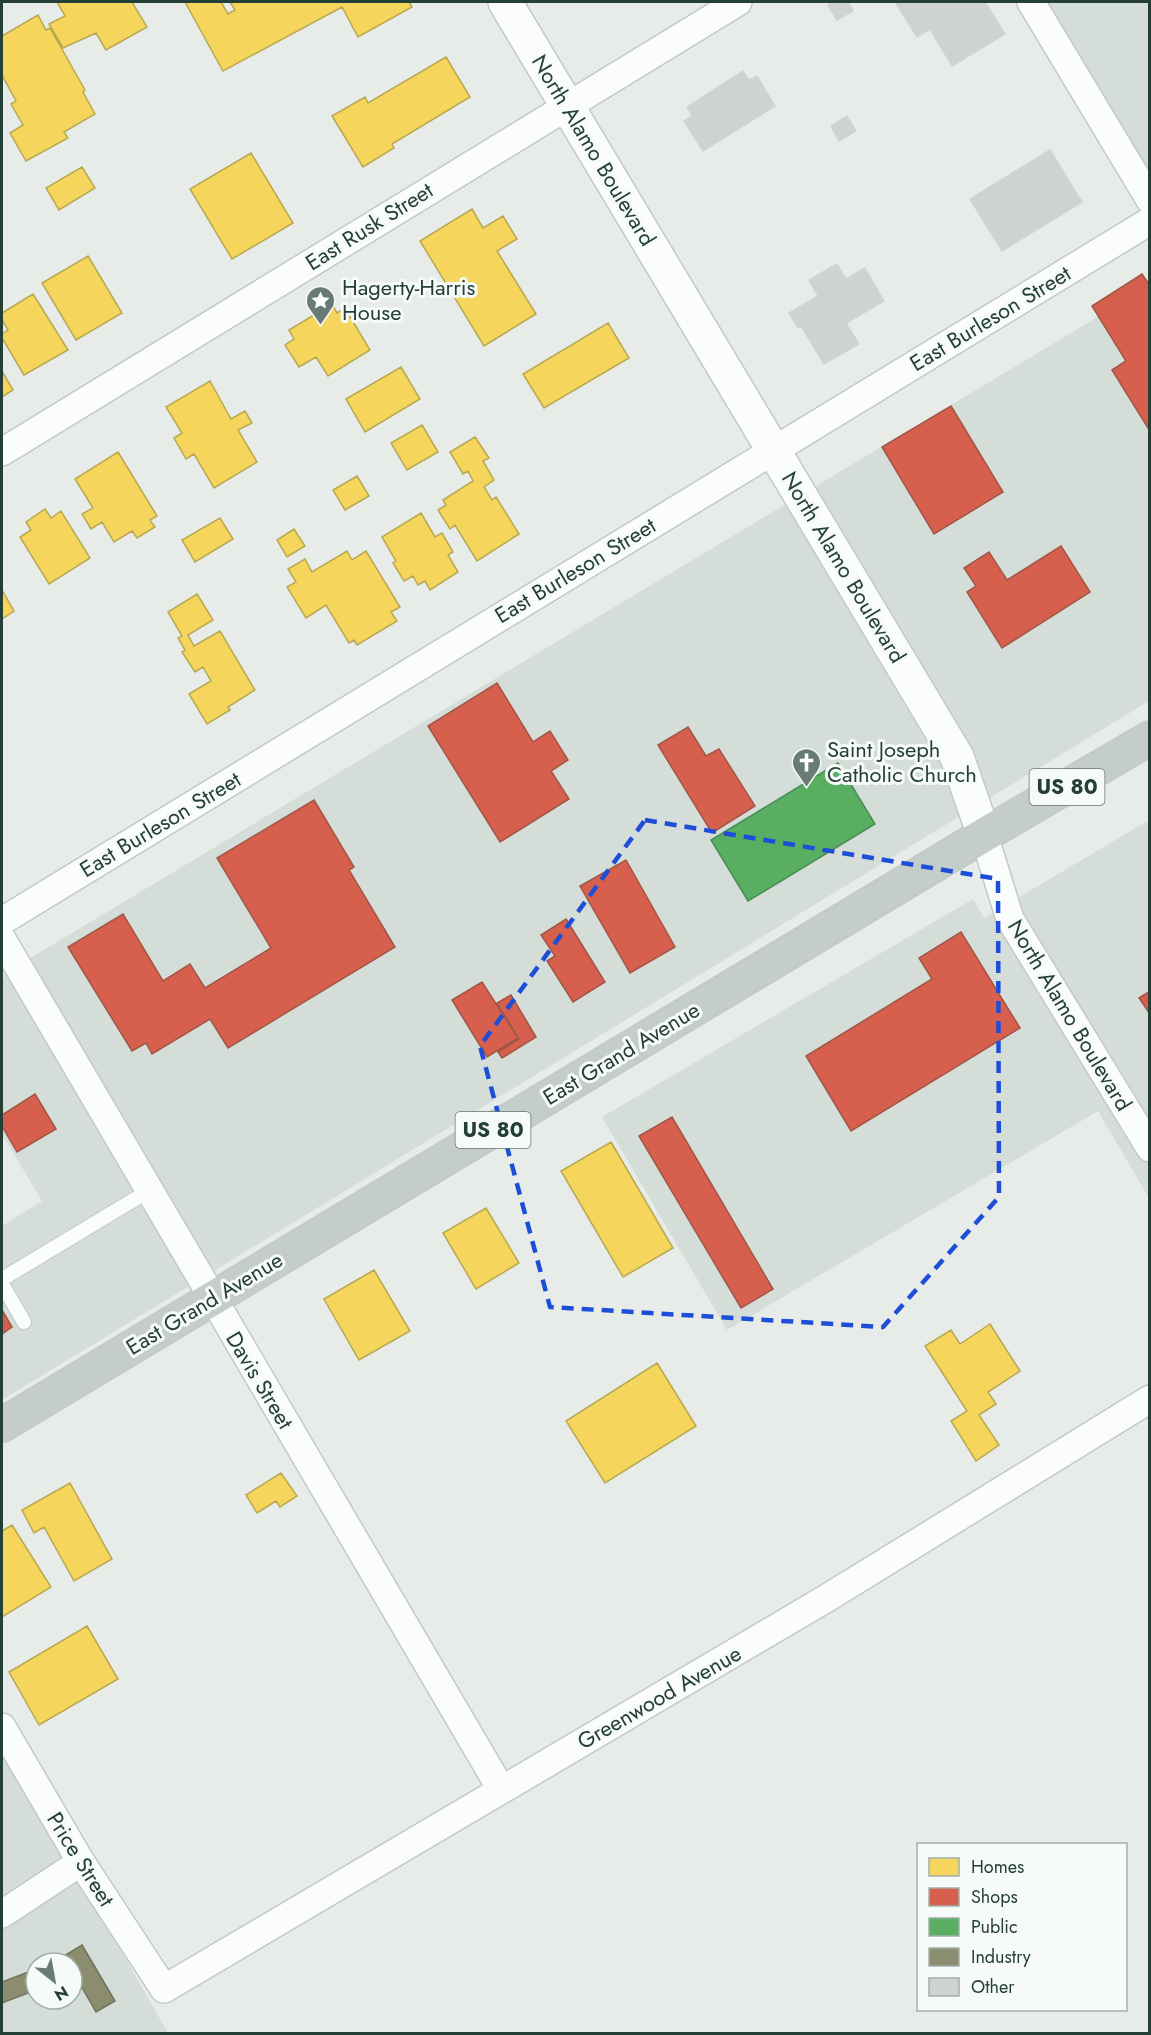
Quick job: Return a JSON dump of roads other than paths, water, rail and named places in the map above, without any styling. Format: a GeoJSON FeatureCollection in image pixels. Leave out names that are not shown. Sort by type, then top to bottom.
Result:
{"type":"FeatureCollection","features":[{"type":"Feature","properties":{"kind":"highway","name":"East Grand Avenue"},"geometry":{"type":"LineString","coordinates":[[2,1425],[1149,738]]}},
{"type":"Feature","properties":{"kind":"street","name":"North Alamo Boulevard"},"geometry":{"type":"LineString","coordinates":[[505,2],[957,757],[1010,919],[1149,1148]]}},
{"type":"Feature","properties":{"kind":"street","name":"East Rusk Street"},"geometry":{"type":"LineString","coordinates":[[2,452],[738,2]]}},
{"type":"Feature","properties":{"kind":"street"},"geometry":{"type":"LineString","coordinates":[[1031,2],[1149,200]]}},
{"type":"Feature","properties":{"kind":"street","name":"East Burleson Street"},"geometry":{"type":"LineString","coordinates":[[2,921],[1149,221]]}},
{"type":"Feature","properties":{"kind":"street","name":"Davis Street"},"geometry":{"type":"LineString","coordinates":[[2,939],[501,1789]]}},
{"type":"Feature","properties":{"kind":"street","name":"Greenwood Avenue"},"geometry":{"type":"LineString","coordinates":[[164,1989],[827,1598],[1149,1399]]}},
{"type":"Feature","properties":{"kind":"street","name":"Price Street"},"geometry":{"type":"LineString","coordinates":[[2,1727],[81,1862],[164,1989]]}},
{"type":"Feature","properties":{"kind":"street"},"geometry":{"type":"LineString","coordinates":[[2,1914],[81,1862]]}},
{"type":"Feature","properties":{"kind":"lane"},"geometry":{"type":"LineString","coordinates":[[2,1279],[150,1190]]}},
{"type":"Feature","properties":{"kind":"lane"},"geometry":{"type":"LineString","coordinates":[[2,1284],[24,1322]]}},
{"type":"Feature","properties":{"kind":"place","name":"Hagerty-Harris House"},"geometry":{"type":"Point","coordinates":[321,326]}},
{"type":"Feature","properties":{"kind":"place","name":"Saint Joseph Catholic Church"},"geometry":{"type":"Point","coordinates":[806,788]}}]}
